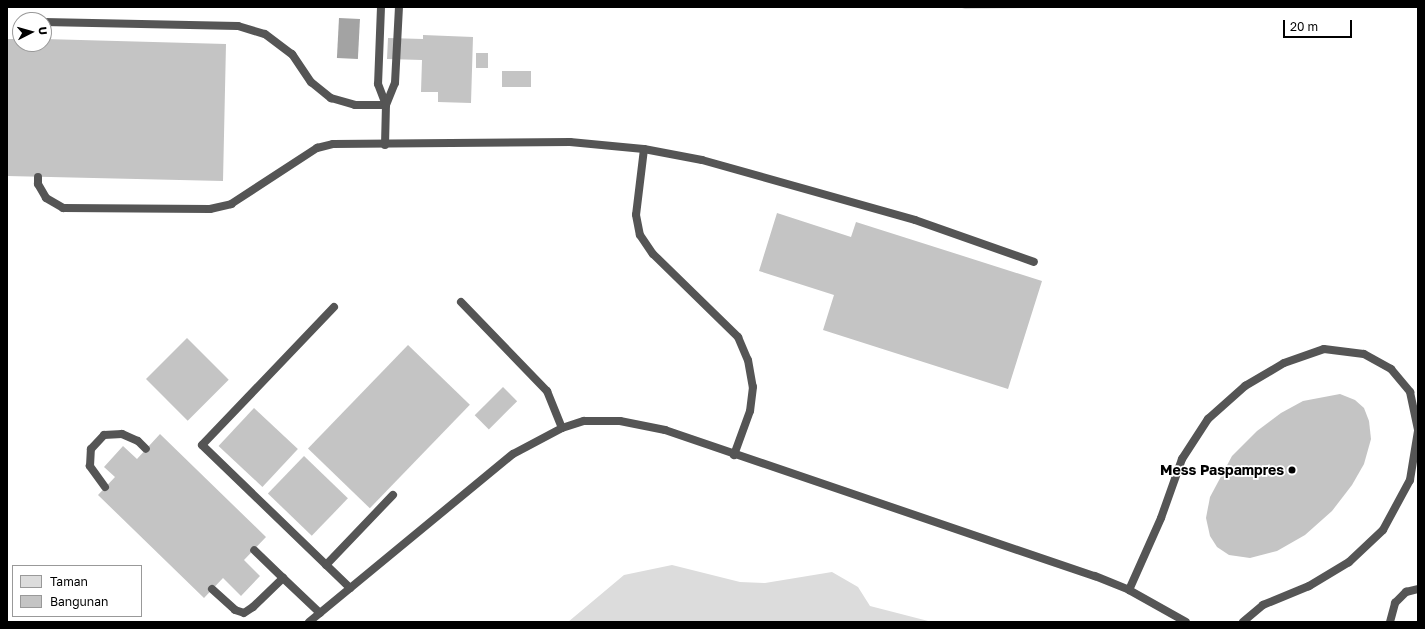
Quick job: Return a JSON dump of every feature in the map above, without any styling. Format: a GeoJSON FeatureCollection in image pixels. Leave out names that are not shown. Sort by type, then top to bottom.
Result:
{"type":"FeatureCollection","features":[{"type":"Feature","properties":{"kind":"lane"},"geometry":{"type":"LineString","coordinates":[[381,7],[378,84],[386,105]]}},
{"type":"Feature","properties":{"kind":"lane"},"geometry":{"type":"LineString","coordinates":[[385,145],[386,105],[395,83],[399,7]]}},
{"type":"Feature","properties":{"kind":"lane"},"geometry":{"type":"LineString","coordinates":[[52,22],[238,26],[265,34],[292,54],[311,82],[331,98],[355,105],[386,105]]}},
{"type":"Feature","properties":{"kind":"lane"},"geometry":{"type":"LineString","coordinates":[[38,177],[38,184],[46,198],[63,208],[210,209],[231,204],[317,148],[334,144],[385,145],[570,142],[644,149],[702,160],[915,220],[1034,262]]}},
{"type":"Feature","properties":{"kind":"lane"},"geometry":{"type":"LineString","coordinates":[[644,149],[636,215],[640,235],[653,254],[738,337],[748,360],[753,387],[750,411],[734,455]]}},
{"type":"Feature","properties":{"kind":"lane"},"geometry":{"type":"LineString","coordinates":[[461,302],[547,391],[562,428]]}},
{"type":"Feature","properties":{"kind":"lane"},"geometry":{"type":"LineString","coordinates":[[334,307],[202,445],[350,588]]}},
{"type":"Feature","properties":{"kind":"lane"},"geometry":{"type":"LineString","coordinates":[[1129,590],[1161,518],[1182,459],[1208,419],[1246,386],[1284,363],[1324,349],[1364,354],[1391,369],[1410,392],[1418,431],[1410,480],[1383,530],[1349,562],[1309,586],[1263,605],[1243,622]]}},
{"type":"Feature","properties":{"kind":"lane"},"geometry":{"type":"LineString","coordinates":[[308,622],[513,454],[562,428],[584,421],[620,421],[665,430],[734,455],[1087,573],[1129,590],[1186,622]]}},
{"type":"Feature","properties":{"kind":"lane"},"geometry":{"type":"LineString","coordinates":[[105,488],[90,466],[91,449],[104,435],[122,434],[138,441],[146,449]]}},
{"type":"Feature","properties":{"kind":"lane"},"geometry":{"type":"LineString","coordinates":[[326,565],[394,495]]}},
{"type":"Feature","properties":{"kind":"lane"},"geometry":{"type":"LineString","coordinates":[[254,550],[320,613]]}},
{"type":"Feature","properties":{"kind":"lane"},"geometry":{"type":"LineString","coordinates":[[212,589],[235,610],[244,613],[283,578]]}},
{"type":"Feature","properties":{"kind":"lane"},"geometry":{"type":"LineString","coordinates":[[1390,622],[1395,603],[1406,592],[1418,589]]}},
{"type":"Feature","properties":{"kind":"green space"},"geometry":{"type":"Polygon","coordinates":[[[959,7],[1114,7],[965,9],[959,7]]]}},
{"type":"Feature","properties":{"kind":"green space"},"geometry":{"type":"Polygon","coordinates":[[[672,565],[740,582],[765,583],[832,572],[858,587],[870,606],[932,622],[568,622],[624,575],[672,565]]]}},
{"type":"Feature","properties":{"kind":"shaded area"},"geometry":{"type":"Polygon","coordinates":[[[339,18],[360,19],[358,59],[337,58],[339,18]]]}},
{"type":"Feature","properties":{"kind":"building"},"geometry":{"type":"Polygon","coordinates":[[[423,35],[473,37],[471,103],[438,102],[438,92],[421,92],[422,60],[387,59],[388,38],[423,39],[423,35]]]}},
{"type":"Feature","properties":{"kind":"building"},"geometry":{"type":"Polygon","coordinates":[[[7,39],[12,39],[12,52],[52,52],[52,39],[226,44],[223,181],[7,176],[7,39]]]}},
{"type":"Feature","properties":{"kind":"building"},"geometry":{"type":"Polygon","coordinates":[[[476,53],[488,53],[488,68],[476,68],[476,53]]]}},
{"type":"Feature","properties":{"kind":"building"},"geometry":{"type":"Polygon","coordinates":[[[502,71],[531,71],[531,87],[502,87],[502,71]]]}},
{"type":"Feature","properties":{"kind":"building"},"geometry":{"type":"Polygon","coordinates":[[[777,213],[851,237],[856,222],[1042,281],[1008,389],[823,330],[834,295],[759,271],[777,213]]]}},
{"type":"Feature","properties":{"kind":"building"},"geometry":{"type":"Polygon","coordinates":[[[187,338],[229,380],[188,421],[146,379],[187,338]]]}},
{"type":"Feature","properties":{"kind":"building"},"geometry":{"type":"Polygon","coordinates":[[[408,345],[470,405],[370,508],[308,449],[408,345]]]}},
{"type":"Feature","properties":{"kind":"building"},"geometry":{"type":"Polygon","coordinates":[[[503,387],[517,401],[489,429],[475,415],[503,387]]]}},
{"type":"Feature","properties":{"kind":"building","name":"Mess Paspampres"},"geometry":{"type":"Polygon","coordinates":[[[1340,394],[1355,400],[1364,408],[1369,421],[1371,439],[1364,464],[1352,485],[1332,511],[1305,535],[1277,551],[1250,558],[1229,555],[1217,547],[1210,536],[1206,518],[1210,497],[1232,456],[1257,431],[1281,413],[1303,401],[1340,394]]]}},
{"type":"Feature","properties":{"kind":"building"},"geometry":{"type":"Polygon","coordinates":[[[254,408],[298,449],[262,487],[219,446],[254,408]]]}},
{"type":"Feature","properties":{"kind":"building"},"geometry":{"type":"Polygon","coordinates":[[[160,434],[266,537],[244,560],[260,576],[241,596],[223,578],[204,598],[98,495],[115,477],[104,467],[123,446],[137,459],[160,434]]]}},
{"type":"Feature","properties":{"kind":"building"},"geometry":{"type":"Polygon","coordinates":[[[304,456],[348,498],[312,536],[268,493],[304,456]]]}},
{"type":"Feature","properties":{"kind":"place","name":"Mess Paspampres"},"geometry":{"type":"Point","coordinates":[1292,470]}}]}
